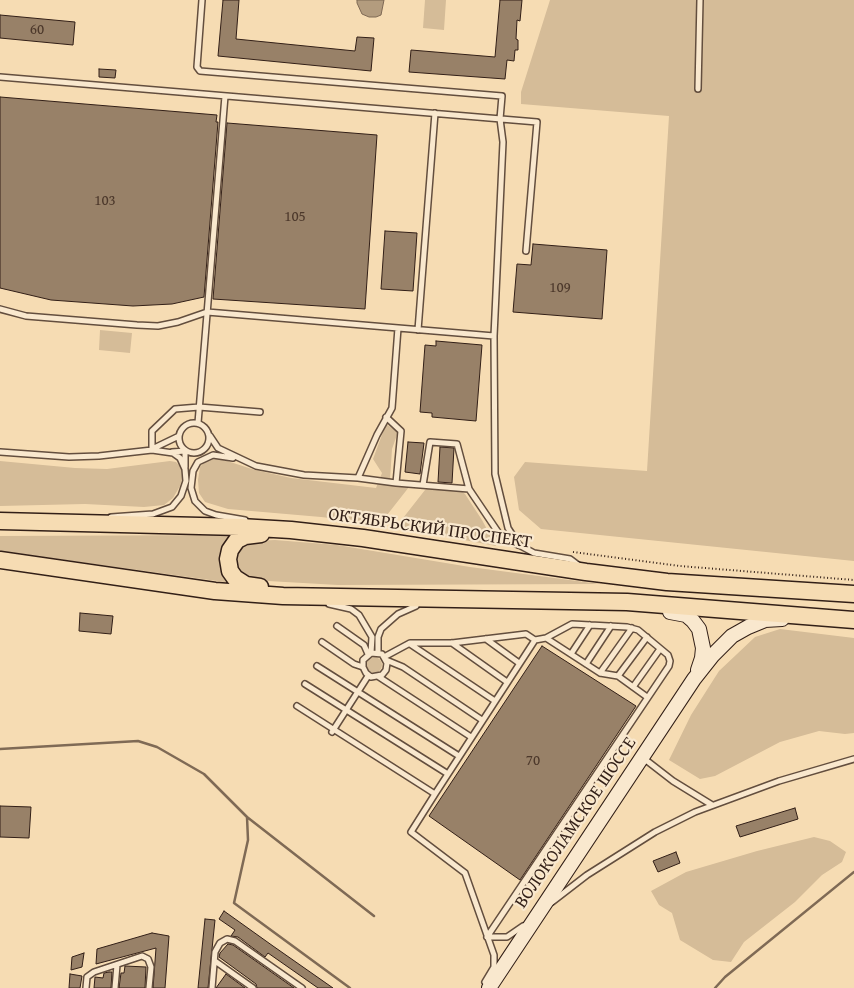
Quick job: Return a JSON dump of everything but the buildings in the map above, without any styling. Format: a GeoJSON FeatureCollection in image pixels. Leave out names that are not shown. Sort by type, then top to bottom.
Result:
{"type":"FeatureCollection","features":[{"type":"Feature","properties":{"kind":"main road","name":"ОКТЯБРЬСКИЙ ПРОСПЕКТ"},"geometry":{"type":"LineString","coordinates":[[0,521],[291,530],[364,538],[586,572],[667,582],[854,594]]}},
{"type":"Feature","properties":{"kind":"main road"},"geometry":{"type":"LineString","coordinates":[[291,530],[249,535],[237,540],[228,554],[230,571],[235,578],[246,585],[296,591],[317,600],[627,602],[854,620]]}},
{"type":"Feature","properties":{"kind":"main road"},"geometry":{"type":"LineString","coordinates":[[0,560],[214,591],[416,606],[428,606],[452,600]]}},
{"type":"Feature","properties":{"kind":"main road","name":"ВОЛОКОЛАМСКОЕ ШОССЕ"},"geometry":{"type":"LineString","coordinates":[[627,602],[639,610],[683,613],[690,617],[699,629],[703,648],[701,663],[694,679]]}},
{"type":"Feature","properties":{"kind":"main road","name":"ВОЛОКОЛАМСКОЕ ШОССЕ"},"geometry":{"type":"LineString","coordinates":[[489,988],[694,679],[719,648],[732,636],[748,627],[774,619],[809,620],[830,617]]}},
{"type":"Feature","properties":{"kind":"lane"},"geometry":{"type":"LineString","coordinates":[[202,0],[197,67],[200,71],[502,96],[500,119],[503,142],[494,336],[495,474],[508,528],[519,545]]}},
{"type":"Feature","properties":{"kind":"lane"},"geometry":{"type":"LineString","coordinates":[[698,90],[700,0]]}},
{"type":"Feature","properties":{"kind":"lane"},"geometry":{"type":"LineString","coordinates":[[0,77],[537,122],[526,251]]}},
{"type":"Feature","properties":{"kind":"lane"},"geometry":{"type":"LineString","coordinates":[[198,423],[225,96]]}},
{"type":"Feature","properties":{"kind":"lane"},"geometry":{"type":"LineString","coordinates":[[418,330],[435,113]]}},
{"type":"Feature","properties":{"kind":"lane"},"geometry":{"type":"LineString","coordinates":[[0,309],[26,316],[158,326],[178,322],[207,312],[494,336]]}},
{"type":"Feature","properties":{"kind":"lane"},"geometry":{"type":"LineString","coordinates":[[358,478],[392,408],[398,328]]}},
{"type":"Feature","properties":{"kind":"lane"},"geometry":{"type":"LineString","coordinates":[[152,450],[152,431],[175,409],[199,407],[260,412]]}},
{"type":"Feature","properties":{"kind":"lane"},"geometry":{"type":"LineString","coordinates":[[386,417],[401,431],[396,483]]}},
{"type":"Feature","properties":{"kind":"lane"},"geometry":{"type":"LineString","coordinates":[[97,523],[111,517],[153,514],[172,507],[180,499],[185,487],[185,451],[180,444],[179,436],[180,431],[186,425],[193,423],[198,423],[205,427],[218,448],[256,466],[304,475],[469,488]]}},
{"type":"Feature","properties":{"kind":"lane"},"geometry":{"type":"LineString","coordinates":[[152,450],[179,436]]}},
{"type":"Feature","properties":{"kind":"lane"},"geometry":{"type":"LineString","coordinates":[[210,436],[201,460],[194,468],[190,484],[195,501],[202,508],[216,515],[291,530]]}},
{"type":"Feature","properties":{"kind":"lane"},"geometry":{"type":"LineString","coordinates":[[422,485],[430,442],[457,444],[469,488],[500,535],[534,553],[570,559],[586,572]]}},
{"type":"Feature","properties":{"kind":"lane"},"geometry":{"type":"LineString","coordinates":[[0,452],[77,457],[152,450],[185,451],[193,454],[204,451],[213,455],[241,460]]}},
{"type":"Feature","properties":{"kind":"lane"},"geometry":{"type":"LineString","coordinates":[[169,452],[178,456],[185,469]]}},
{"type":"Feature","properties":{"kind":"lane"},"geometry":{"type":"LineString","coordinates":[[201,460],[213,455]]}},
{"type":"Feature","properties":{"kind":"lane"},"geometry":{"type":"LineString","coordinates":[[317,600],[351,609],[359,615],[372,637],[370,654]]}},
{"type":"Feature","properties":{"kind":"lane"},"geometry":{"type":"LineString","coordinates":[[378,653],[378,637],[382,628],[398,614],[416,606]]}},
{"type":"Feature","properties":{"kind":"lane"},"geometry":{"type":"LineString","coordinates":[[385,658],[410,644],[452,643],[526,634],[535,640],[546,638],[572,624],[632,628],[638,630],[668,655],[670,666],[487,937]]}},
{"type":"Feature","properties":{"kind":"lane"},"geometry":{"type":"LineString","coordinates":[[571,654],[590,625]]}},
{"type":"Feature","properties":{"kind":"lane"},"geometry":{"type":"LineString","coordinates":[[337,626],[364,645],[370,654]]}},
{"type":"Feature","properties":{"kind":"lane"},"geometry":{"type":"LineString","coordinates":[[586,664],[611,626]]}},
{"type":"Feature","properties":{"kind":"lane"},"geometry":{"type":"LineString","coordinates":[[600,673],[632,628]]}},
{"type":"Feature","properties":{"kind":"lane"},"geometry":{"type":"LineString","coordinates":[[618,676],[646,637]]}},
{"type":"Feature","properties":{"kind":"lane"},"geometry":{"type":"LineString","coordinates":[[546,638],[600,673],[618,676],[647,698]]}},
{"type":"Feature","properties":{"kind":"lane"},"geometry":{"type":"LineString","coordinates":[[486,639],[519,663]]}},
{"type":"Feature","properties":{"kind":"lane"},"geometry":{"type":"LineString","coordinates":[[484,988],[485,982],[494,967],[494,955],[465,873],[410,832],[535,640]]}},
{"type":"Feature","properties":{"kind":"lane"},"geometry":{"type":"LineString","coordinates":[[322,642],[354,664],[363,667]]}},
{"type":"Feature","properties":{"kind":"lane"},"geometry":{"type":"LineString","coordinates":[[452,643],[507,682]]}},
{"type":"Feature","properties":{"kind":"lane"},"geometry":{"type":"LineString","coordinates":[[410,644],[495,701]]}},
{"type":"Feature","properties":{"kind":"lane"},"geometry":{"type":"LineString","coordinates":[[633,687],[660,649]]}},
{"type":"Feature","properties":{"kind":"lane"},"geometry":{"type":"LineString","coordinates":[[368,676],[363,667],[363,660],[370,654],[378,653],[403,667],[482,720]]}},
{"type":"Feature","properties":{"kind":"lane"},"geometry":{"type":"LineString","coordinates":[[378,677],[386,670],[385,658]]}},
{"type":"Feature","properties":{"kind":"lane"},"geometry":{"type":"LineString","coordinates":[[317,666],[459,756]]}},
{"type":"Feature","properties":{"kind":"lane"},"geometry":{"type":"LineString","coordinates":[[368,676],[378,677],[471,737]]}},
{"type":"Feature","properties":{"kind":"lane"},"geometry":{"type":"LineString","coordinates":[[333,731],[368,676]]}},
{"type":"Feature","properties":{"kind":"lane"},"geometry":{"type":"LineString","coordinates":[[305,684],[448,774]]}},
{"type":"Feature","properties":{"kind":"lane"},"geometry":{"type":"LineString","coordinates":[[297,706],[333,731],[435,794]]}},
{"type":"Feature","properties":{"kind":"lane"},"geometry":{"type":"LineString","coordinates":[[642,757],[673,781],[712,805]]}},
{"type":"Feature","properties":{"kind":"lane"},"geometry":{"type":"LineString","coordinates":[[487,937],[507,937],[518,931],[540,911],[587,876],[655,832],[712,805],[779,781],[854,759]]}},
{"type":"Feature","properties":{"kind":"lane"},"geometry":{"type":"LineString","coordinates":[[212,988],[216,952],[220,943],[228,939],[235,941],[302,988]]}},
{"type":"Feature","properties":{"kind":"lane"},"geometry":{"type":"LineString","coordinates":[[86,988],[87,977],[94,972],[142,956],[148,959],[151,967],[149,988]]}},
{"type":"Feature","properties":{"kind":"lane"},"geometry":{"type":"LineString","coordinates":[[215,960],[253,988]]}},
{"type":"Feature","properties":{"kind":"lane"},"geometry":{"type":"LineString","coordinates":[[115,988],[117,965]]}},
{"type":"Feature","properties":{"kind":"path"},"geometry":{"type":"LineString","coordinates":[[566,551],[680,566],[854,580]]}},
{"type":"Feature","properties":{"kind":"shaded area"},"geometry":{"type":"Polygon","coordinates":[[[357,0],[384,0],[381,15],[369,17],[362,14],[357,0]]]}},
{"type":"Feature","properties":{"kind":"shaded area"},"geometry":{"type":"Polygon","coordinates":[[[425,0],[446,0],[444,30],[423,28],[425,0]]]}},
{"type":"Feature","properties":{"kind":"shaded area"},"geometry":{"type":"Polygon","coordinates":[[[550,0],[854,0],[854,561],[541,529],[519,510],[514,477],[525,462],[647,471],[669,116],[521,104],[521,92],[550,0]]]}},
{"type":"Feature","properties":{"kind":"shaded area"},"geometry":{"type":"Polygon","coordinates":[[[100,330],[132,333],[130,353],[99,350],[100,330]]]}},
{"type":"Feature","properties":{"kind":"shaded area"},"geometry":{"type":"Polygon","coordinates":[[[386,424],[398,432],[392,449],[390,480],[409,487],[380,524],[228,509],[205,502],[199,493],[200,467],[207,459],[218,458],[255,470],[291,478],[376,488],[382,473],[373,459],[386,424]]]}},
{"type":"Feature","properties":{"kind":"shaded area"},"geometry":{"type":"Polygon","coordinates":[[[0,461],[107,469],[170,461],[176,462],[182,468],[183,476],[173,498],[164,505],[144,507],[85,504],[0,506],[0,461]]]}},
{"type":"Feature","properties":{"kind":"shaded area"},"geometry":{"type":"Polygon","coordinates":[[[432,486],[458,488],[465,494],[496,546],[396,527],[425,490],[432,486]]]}},
{"type":"Feature","properties":{"kind":"shaded area"},"geometry":{"type":"Polygon","coordinates":[[[231,535],[232,583],[0,551],[0,536],[231,535]]]}},
{"type":"Feature","properties":{"kind":"shaded area"},"geometry":{"type":"Polygon","coordinates":[[[275,540],[337,545],[470,567],[600,584],[338,585],[268,581],[245,577],[237,571],[234,553],[242,545],[253,541],[275,540]]]}},
{"type":"Feature","properties":{"kind":"shaded area"},"geometry":{"type":"Polygon","coordinates":[[[780,629],[854,638],[854,733],[845,734],[819,731],[780,742],[715,776],[700,779],[669,760],[691,715],[719,671],[755,637],[780,629]]]}},
{"type":"Feature","properties":{"kind":"shaded area"},"geometry":{"type":"Polygon","coordinates":[[[371,657],[377,657],[382,662],[380,671],[371,673],[366,668],[366,662],[371,657]]]}},
{"type":"Feature","properties":{"kind":"shaded area"},"geometry":{"type":"Polygon","coordinates":[[[814,837],[830,841],[846,852],[842,862],[822,875],[795,902],[744,942],[731,962],[713,960],[680,940],[672,913],[659,905],[651,891],[686,872],[757,851],[814,837]]]}},
{"type":"Feature","properties":{"kind":"waterway"},"geometry":{"type":"LineString","coordinates":[[0,749],[138,741],[157,747],[204,774],[247,817],[374,916]]}},
{"type":"Feature","properties":{"kind":"waterway"},"geometry":{"type":"LineString","coordinates":[[247,817],[248,840],[234,903],[350,988]]}},
{"type":"Feature","properties":{"kind":"waterway"},"geometry":{"type":"LineString","coordinates":[[715,988],[725,977],[854,872]]}}]}
